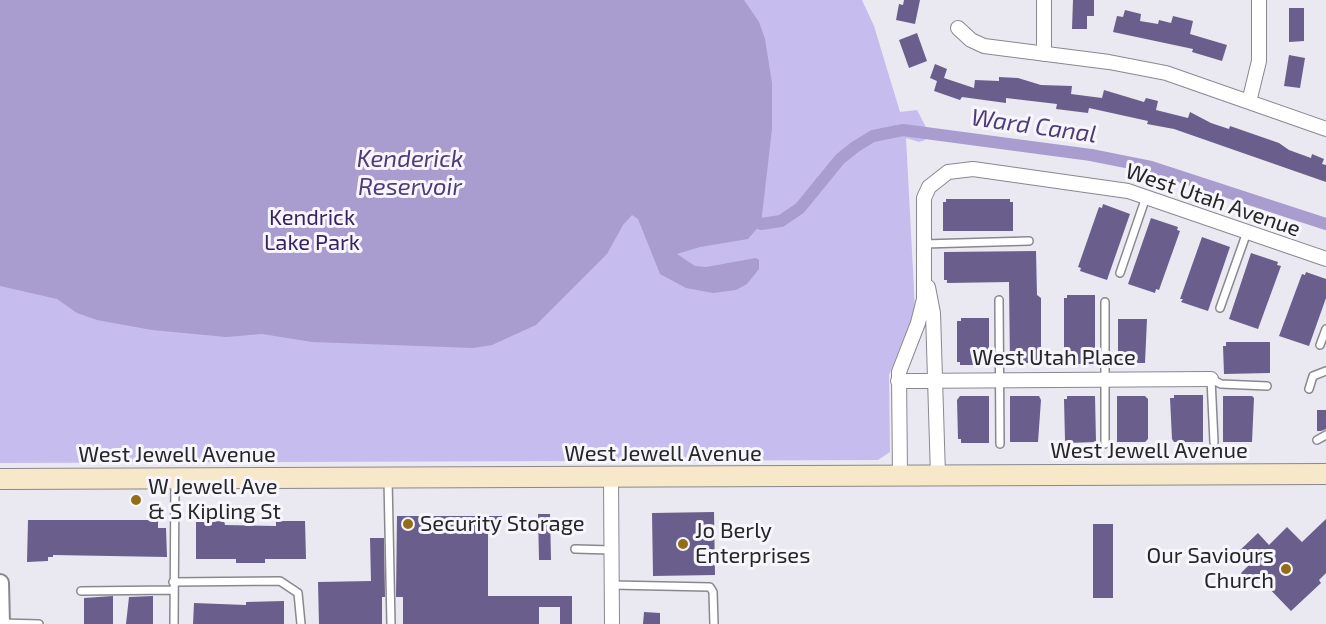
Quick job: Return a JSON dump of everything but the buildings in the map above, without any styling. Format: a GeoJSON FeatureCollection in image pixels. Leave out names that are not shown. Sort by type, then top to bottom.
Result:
{"type":"FeatureCollection","features":[{"type":"Feature","properties":{"kind":"main road","name":"West Jewell Avenue"},"geometry":{"type":"LineString","coordinates":[[0,479],[1326,474]]}},
{"type":"Feature","properties":{"kind":"street"},"geometry":{"type":"LineString","coordinates":[[1044,0],[1044,54]]}},
{"type":"Feature","properties":{"kind":"street"},"geometry":{"type":"LineString","coordinates":[[1249,102],[1259,61],[1259,0]]}},
{"type":"Feature","properties":{"kind":"street"},"geometry":{"type":"LineString","coordinates":[[958,28],[971,40],[984,46],[1151,69],[1326,129]]}},
{"type":"Feature","properties":{"kind":"street","name":"West Utah Avenue"},"geometry":{"type":"LineString","coordinates":[[924,243],[924,198],[929,187],[943,174],[954,170],[973,169],[1106,187],[1146,197],[1326,259]]}},
{"type":"Feature","properties":{"kind":"street"},"geometry":{"type":"LineString","coordinates":[[924,243],[926,282],[932,304],[938,476]]}},
{"type":"Feature","properties":{"kind":"street"},"geometry":{"type":"LineString","coordinates":[[900,477],[898,381],[902,359],[921,311],[926,282]]}},
{"type":"Feature","properties":{"kind":"street","name":"West Utah Place"},"geometry":{"type":"LineString","coordinates":[[898,381],[1211,379]]}},
{"type":"Feature","properties":{"kind":"street"},"geometry":{"type":"LineString","coordinates":[[611,478],[612,624]]}},
{"type":"Feature","properties":{"kind":"street"},"geometry":{"type":"LineString","coordinates":[[0,583],[1,623]]}},
{"type":"Feature","properties":{"kind":"lane"},"geometry":{"type":"LineString","coordinates":[[1120,273],[1146,197]]}},
{"type":"Feature","properties":{"kind":"lane"},"geometry":{"type":"LineString","coordinates":[[1220,308],[1247,232]]}},
{"type":"Feature","properties":{"kind":"lane"},"geometry":{"type":"LineString","coordinates":[[924,243],[1029,241]]}},
{"type":"Feature","properties":{"kind":"lane"},"geometry":{"type":"LineString","coordinates":[[999,300],[1000,444]]}},
{"type":"Feature","properties":{"kind":"lane"},"geometry":{"type":"LineString","coordinates":[[1105,302],[1105,444]]}},
{"type":"Feature","properties":{"kind":"lane"},"geometry":{"type":"LineString","coordinates":[[1320,345],[1326,329]]}},
{"type":"Feature","properties":{"kind":"lane"},"geometry":{"type":"LineString","coordinates":[[1310,389],[1313,376],[1326,371]]}},
{"type":"Feature","properties":{"kind":"lane"},"geometry":{"type":"LineString","coordinates":[[1214,442],[1211,379],[1221,384],[1267,386]]}},
{"type":"Feature","properties":{"kind":"lane"},"geometry":{"type":"LineString","coordinates":[[1317,440],[1326,435]]}},
{"type":"Feature","properties":{"kind":"lane"},"geometry":{"type":"LineString","coordinates":[[388,479],[391,624]]}},
{"type":"Feature","properties":{"kind":"lane"},"geometry":{"type":"LineString","coordinates":[[174,624],[175,480]]}},
{"type":"Feature","properties":{"kind":"lane"},"geometry":{"type":"LineString","coordinates":[[575,549],[611,550]]}},
{"type":"Feature","properties":{"kind":"lane"},"geometry":{"type":"LineString","coordinates":[[173,582],[280,580],[298,593],[301,624]]}},
{"type":"Feature","properties":{"kind":"lane"},"geometry":{"type":"LineString","coordinates":[[612,585],[710,587],[714,592],[714,624]]}},
{"type":"Feature","properties":{"kind":"lane"},"geometry":{"type":"LineString","coordinates":[[81,591],[173,590]]}},
{"type":"Feature","properties":{"kind":"lane"},"geometry":{"type":"LineString","coordinates":[[1,623],[39,624]]}},
{"type":"Feature","properties":{"kind":"green space","name":"Kendrick Lake Park"},"geometry":{"type":"Polygon","coordinates":[[[0,0],[862,0],[874,26],[900,112],[917,110],[929,133],[925,140],[919,142],[906,138],[915,309],[889,375],[890,452],[878,460],[0,463],[0,0]]]}},
{"type":"Feature","properties":{"kind":"water","name":"Kenderick Reservoir"},"geometry":{"type":"Polygon","coordinates":[[[0,0],[744,0],[759,22],[765,39],[772,83],[772,129],[761,224],[748,239],[700,247],[677,254],[695,266],[706,267],[756,258],[759,260],[759,269],[747,284],[736,290],[713,293],[686,288],[660,274],[638,219],[632,215],[623,225],[607,254],[536,325],[492,345],[473,348],[312,342],[262,334],[226,337],[152,330],[97,320],[77,313],[57,299],[0,286],[0,0]]]}},
{"type":"Feature","properties":{"kind":"waterway","name":"Ward Canal"},"geometry":{"type":"LineString","coordinates":[[761,224],[781,221],[800,208],[840,159],[855,147],[873,136],[903,130],[1091,155],[1151,167],[1326,224]]}},
{"type":"Feature","properties":{"kind":"place","name":"W Jewell Ave & S Kipling St"},"geometry":{"type":"Point","coordinates":[136,500]}},
{"type":"Feature","properties":{"kind":"place","name":"Security Storage"},"geometry":{"type":"Point","coordinates":[408,524]}},
{"type":"Feature","properties":{"kind":"place","name":"Jo Berly Enterprises"},"geometry":{"type":"Point","coordinates":[683,544]}},
{"type":"Feature","properties":{"kind":"place","name":"Our Saviours Church"},"geometry":{"type":"Point","coordinates":[1286,569]}}]}
